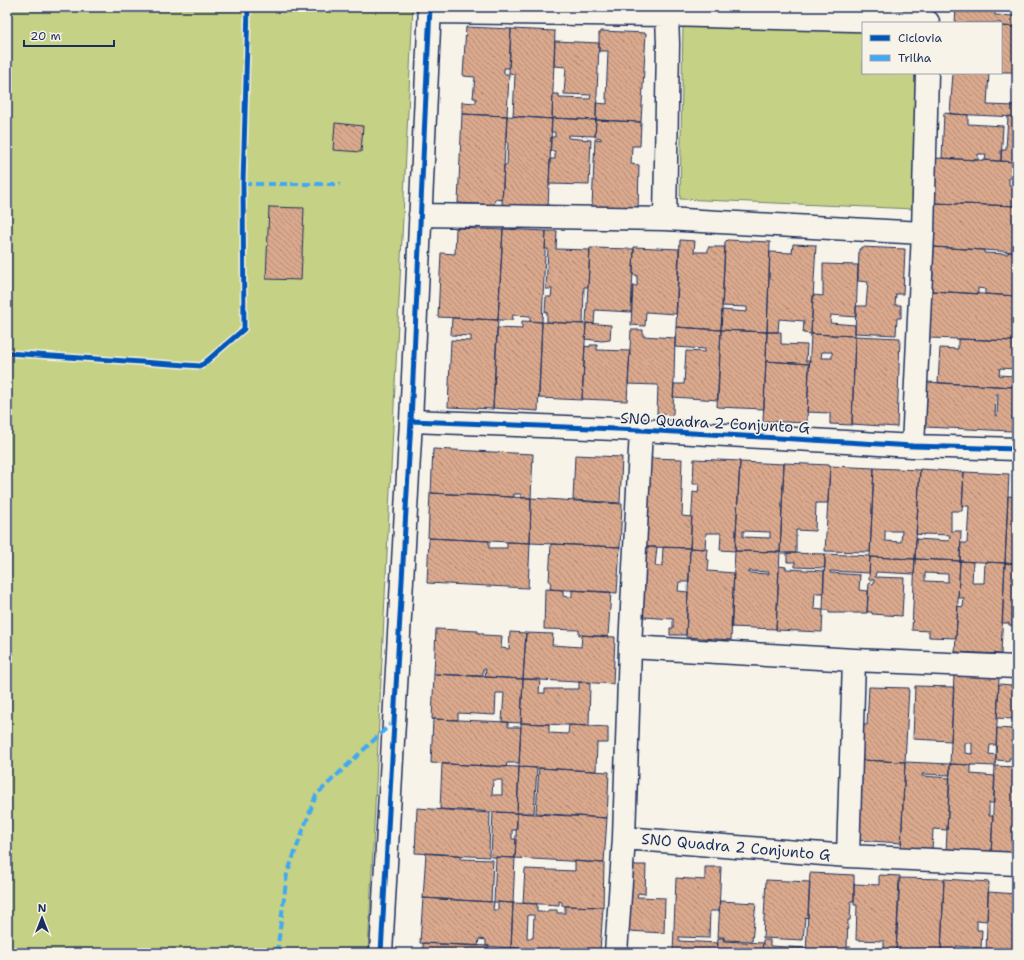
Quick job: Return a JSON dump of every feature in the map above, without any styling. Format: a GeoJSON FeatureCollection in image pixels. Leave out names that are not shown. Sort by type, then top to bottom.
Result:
{"type":"FeatureCollection","features":[{"type":"Feature","properties":{"kind":"street"},"geometry":{"type":"LineString","coordinates":[[381,953],[411,421],[429,9],[667,16],[928,17]]}},
{"type":"Feature","properties":{"kind":"street"},"geometry":{"type":"LineString","coordinates":[[665,219],[668,44],[667,16]]}},
{"type":"Feature","properties":{"kind":"street"},"geometry":{"type":"LineString","coordinates":[[912,446],[923,233],[927,74]]}},
{"type":"Feature","properties":{"kind":"street"},"geometry":{"type":"LineString","coordinates":[[420,215],[665,219],[923,233]]}},
{"type":"Feature","properties":{"kind":"street","name":"SNO Quadra 2 Conjunto G"},"geometry":{"type":"LineString","coordinates":[[411,421],[641,430],[912,446],[1017,449]]}},
{"type":"Feature","properties":{"kind":"street","name":"SNO Quadra 2 Conjunto G"},"geometry":{"type":"LineString","coordinates":[[616,953],[624,838],[630,647],[641,430]]}},
{"type":"Feature","properties":{"kind":"street"},"geometry":{"type":"LineString","coordinates":[[630,647],[854,660],[1017,667]]}},
{"type":"Feature","properties":{"kind":"street","name":"SNO Quadra 2 Conjunto G"},"geometry":{"type":"LineString","coordinates":[[848,856],[854,660]]}},
{"type":"Feature","properties":{"kind":"street","name":"SNO Quadra 2 Conjunto G"},"geometry":{"type":"LineString","coordinates":[[624,838],[848,856],[1017,864]]}},
{"type":"Feature","properties":{"kind":"green space"},"geometry":{"type":"Polygon","coordinates":[[[7,7],[413,7],[368,953],[7,953],[7,7]]]}},
{"type":"Feature","properties":{"kind":"green space"},"geometry":{"type":"Polygon","coordinates":[[[683,22],[862,27],[862,74],[916,74],[915,209],[680,199],[683,22]]]}},
{"type":"Feature","properties":{"kind":"building"},"geometry":{"type":"Polygon","coordinates":[[[956,7],[995,7],[995,15],[1014,16],[1014,7],[1017,7],[1017,27],[1002,26],[1002,22],[955,22],[956,7]]]}},
{"type":"Feature","properties":{"kind":"building"},"geometry":{"type":"Polygon","coordinates":[[[1002,26],[1017,27],[1017,72],[1002,72],[1002,26]]]}},
{"type":"Feature","properties":{"kind":"building"},"geometry":{"type":"Polygon","coordinates":[[[466,27],[511,29],[509,68],[504,68],[504,74],[509,74],[507,116],[462,114],[462,102],[476,103],[476,98],[473,98],[475,77],[463,76],[466,27]]]}},
{"type":"Feature","properties":{"kind":"building"},"geometry":{"type":"Polygon","coordinates":[[[511,29],[555,31],[552,119],[513,116],[515,74],[509,73],[511,29]]]}},
{"type":"Feature","properties":{"kind":"building"},"geometry":{"type":"Polygon","coordinates":[[[601,31],[646,33],[641,122],[596,120],[596,103],[607,104],[608,51],[599,51],[599,33],[601,33],[601,31]]]}},
{"type":"Feature","properties":{"kind":"building"},"geometry":{"type":"Polygon","coordinates":[[[555,41],[599,43],[596,120],[552,118],[553,94],[559,94],[559,98],[590,99],[591,95],[564,94],[566,67],[554,66],[555,41]]]}},
{"type":"Feature","properties":{"kind":"building"},"geometry":{"type":"Polygon","coordinates":[[[953,74],[989,74],[987,105],[1017,106],[1017,117],[950,114],[953,74]]]}},
{"type":"Feature","properties":{"kind":"building"},"geometry":{"type":"Polygon","coordinates":[[[944,113],[968,115],[968,124],[1003,126],[1001,161],[985,160],[986,154],[978,154],[978,160],[942,158],[944,113]]]}},
{"type":"Feature","properties":{"kind":"building"},"geometry":{"type":"Polygon","coordinates":[[[462,114],[507,116],[502,200],[495,199],[494,205],[458,203],[462,114]]]}},
{"type":"Feature","properties":{"kind":"building"},"geometry":{"type":"Polygon","coordinates":[[[507,116],[552,119],[548,207],[502,206],[504,165],[507,165],[507,116]]]}},
{"type":"Feature","properties":{"kind":"building"},"geometry":{"type":"Polygon","coordinates":[[[1008,116],[1017,117],[1017,162],[1001,161],[1001,150],[1006,150],[1008,116]]]}},
{"type":"Feature","properties":{"kind":"building"},"geometry":{"type":"Polygon","coordinates":[[[552,118],[596,120],[595,136],[568,135],[568,138],[591,140],[589,185],[549,184],[550,159],[555,159],[555,151],[550,151],[551,137],[555,137],[555,132],[551,132],[552,118]]]}},
{"type":"Feature","properties":{"kind":"building"},"geometry":{"type":"Polygon","coordinates":[[[596,120],[641,122],[640,146],[632,146],[631,164],[639,165],[638,211],[592,207],[595,139],[601,140],[601,138],[595,137],[596,120]]]}},
{"type":"Feature","properties":{"kind":"building"},"geometry":{"type":"Polygon","coordinates":[[[335,123],[363,126],[361,152],[333,150],[335,123]]]}},
{"type":"Feature","properties":{"kind":"building"},"geometry":{"type":"Polygon","coordinates":[[[936,158],[1017,162],[1017,178],[1009,178],[1009,185],[1017,186],[1017,206],[934,203],[936,158]]]}},
{"type":"Feature","properties":{"kind":"building"},"geometry":{"type":"Polygon","coordinates":[[[934,203],[1017,206],[1016,252],[932,247],[934,203]]]}},
{"type":"Feature","properties":{"kind":"building"},"geometry":{"type":"Polygon","coordinates":[[[269,207],[304,208],[301,280],[266,279],[269,207]]]}},
{"type":"Feature","properties":{"kind":"building"},"geometry":{"type":"Polygon","coordinates":[[[456,228],[503,230],[498,320],[438,317],[441,253],[455,254],[456,228]]]}},
{"type":"Feature","properties":{"kind":"building"},"geometry":{"type":"Polygon","coordinates":[[[503,229],[546,231],[542,322],[530,321],[530,316],[513,315],[512,320],[498,320],[503,229]]]}},
{"type":"Feature","properties":{"kind":"building"},"geometry":{"type":"Polygon","coordinates":[[[546,231],[557,231],[556,249],[590,250],[588,287],[584,287],[583,324],[547,322],[547,312],[545,312],[546,297],[551,297],[552,289],[546,289],[548,249],[545,249],[546,231]]]}},
{"type":"Feature","properties":{"kind":"building"},"geometry":{"type":"Polygon","coordinates":[[[680,240],[695,241],[694,252],[708,252],[708,247],[725,247],[721,330],[676,327],[680,240]]]}},
{"type":"Feature","properties":{"kind":"building"},"geometry":{"type":"Polygon","coordinates":[[[727,240],[770,242],[767,332],[721,330],[722,310],[747,312],[747,307],[722,306],[725,242],[727,240]]]}},
{"type":"Feature","properties":{"kind":"building"},"geometry":{"type":"Polygon","coordinates":[[[793,244],[816,245],[811,334],[803,333],[804,321],[779,319],[778,332],[767,332],[770,252],[792,253],[793,244]]]}},
{"type":"Feature","properties":{"kind":"building"},"geometry":{"type":"Polygon","coordinates":[[[634,247],[679,249],[676,314],[646,312],[645,326],[631,325],[633,286],[637,286],[637,275],[633,275],[634,247]]]}},
{"type":"Feature","properties":{"kind":"building"},"geometry":{"type":"Polygon","coordinates":[[[861,247],[905,249],[903,294],[896,294],[895,305],[901,305],[901,318],[897,318],[896,335],[855,333],[856,306],[866,306],[868,282],[858,281],[859,249],[861,249],[861,247]]]}},
{"type":"Feature","properties":{"kind":"building"},"geometry":{"type":"Polygon","coordinates":[[[934,247],[984,250],[984,253],[1008,254],[1008,252],[1017,252],[1017,296],[985,294],[985,289],[978,288],[978,294],[932,291],[934,247]]]}},
{"type":"Feature","properties":{"kind":"building"},"geometry":{"type":"Polygon","coordinates":[[[590,248],[634,249],[631,312],[595,310],[594,324],[586,323],[590,248]]]}},
{"type":"Feature","properties":{"kind":"building"},"geometry":{"type":"Polygon","coordinates":[[[823,264],[858,265],[856,317],[831,315],[830,323],[855,325],[855,336],[811,334],[813,295],[823,296],[823,264]]]}},
{"type":"Feature","properties":{"kind":"building"},"geometry":{"type":"Polygon","coordinates":[[[932,291],[1017,296],[1016,341],[929,338],[932,291]]]}},
{"type":"Feature","properties":{"kind":"building"},"geometry":{"type":"Polygon","coordinates":[[[452,318],[498,320],[493,409],[448,407],[451,340],[471,341],[471,336],[451,335],[452,318]]]}},
{"type":"Feature","properties":{"kind":"building"},"geometry":{"type":"Polygon","coordinates":[[[522,321],[542,322],[538,411],[493,408],[497,328],[522,329],[522,321]]]}},
{"type":"Feature","properties":{"kind":"building"},"geometry":{"type":"Polygon","coordinates":[[[542,322],[586,324],[582,400],[539,398],[542,322]]]}},
{"type":"Feature","properties":{"kind":"building"},"geometry":{"type":"Polygon","coordinates":[[[586,323],[611,325],[610,340],[602,341],[585,339],[586,323]]]}},
{"type":"Feature","properties":{"kind":"building"},"geometry":{"type":"Polygon","coordinates":[[[676,327],[721,330],[718,400],[673,397],[674,384],[684,384],[686,351],[705,352],[705,349],[675,347],[676,327]]]}},
{"type":"Feature","properties":{"kind":"building"},"geometry":{"type":"Polygon","coordinates":[[[631,330],[643,330],[643,336],[675,338],[673,415],[657,414],[658,385],[628,384],[631,330]]]}},
{"type":"Feature","properties":{"kind":"building"},"geometry":{"type":"Polygon","coordinates":[[[721,330],[767,332],[764,409],[717,407],[721,330]]]}},
{"type":"Feature","properties":{"kind":"building"},"geometry":{"type":"Polygon","coordinates":[[[767,332],[781,332],[781,344],[807,345],[806,361],[810,361],[809,364],[766,361],[767,332]]]}},
{"type":"Feature","properties":{"kind":"building"},"geometry":{"type":"Polygon","coordinates":[[[811,334],[855,336],[852,425],[830,424],[830,413],[807,412],[811,334]],[[822,352],[821,358],[832,358],[832,352],[822,352]]]}},
{"type":"Feature","properties":{"kind":"building"},"geometry":{"type":"Polygon","coordinates":[[[855,336],[900,338],[897,427],[852,424],[855,336]]]}},
{"type":"Feature","properties":{"kind":"building"},"geometry":{"type":"Polygon","coordinates":[[[958,339],[1016,341],[1015,369],[1000,368],[999,375],[1015,376],[1014,387],[938,383],[940,348],[958,349],[958,339]]]}},
{"type":"Feature","properties":{"kind":"building"},"geometry":{"type":"Polygon","coordinates":[[[590,345],[597,345],[597,350],[630,351],[627,401],[582,399],[585,346],[590,347],[590,345]]]}},
{"type":"Feature","properties":{"kind":"building"},"geometry":{"type":"Polygon","coordinates":[[[766,361],[809,364],[808,423],[763,421],[766,361]]]}},
{"type":"Feature","properties":{"kind":"building"},"geometry":{"type":"Polygon","coordinates":[[[1015,372],[1017,372],[1017,387],[1014,387],[1015,372]]]}},
{"type":"Feature","properties":{"kind":"building"},"geometry":{"type":"Polygon","coordinates":[[[927,382],[1014,387],[1012,431],[925,427],[927,382]],[[996,394],[995,416],[997,416],[998,394],[996,394]]]}},
{"type":"Feature","properties":{"kind":"building"},"geometry":{"type":"Polygon","coordinates":[[[433,449],[533,454],[531,498],[521,498],[521,494],[514,494],[514,497],[431,493],[433,449]]]}},
{"type":"Feature","properties":{"kind":"building"},"geometry":{"type":"Polygon","coordinates":[[[575,455],[622,457],[620,503],[573,500],[575,455]]]}},
{"type":"Feature","properties":{"kind":"building"},"geometry":{"type":"Polygon","coordinates":[[[650,458],[682,459],[682,516],[692,517],[690,548],[646,547],[650,458]]]}},
{"type":"Feature","properties":{"kind":"building"},"geometry":{"type":"Polygon","coordinates":[[[694,459],[740,461],[735,551],[720,550],[721,533],[706,533],[705,549],[690,548],[693,492],[698,493],[699,484],[693,484],[694,459]]]}},
{"type":"Feature","properties":{"kind":"building"},"geometry":{"type":"Polygon","coordinates":[[[740,462],[784,464],[780,552],[735,551],[740,462]],[[743,531],[743,537],[770,538],[770,532],[743,531]]]}},
{"type":"Feature","properties":{"kind":"building"},"geometry":{"type":"Polygon","coordinates":[[[784,463],[830,465],[828,503],[816,503],[815,531],[796,530],[796,553],[780,553],[784,463]]]}},
{"type":"Feature","properties":{"kind":"building"},"geometry":{"type":"Polygon","coordinates":[[[830,466],[874,468],[870,552],[825,551],[830,466]]]}},
{"type":"Feature","properties":{"kind":"building"},"geometry":{"type":"Polygon","coordinates":[[[874,468],[920,470],[915,559],[870,557],[874,468]],[[885,531],[885,541],[901,542],[902,531],[885,531]]]}},
{"type":"Feature","properties":{"kind":"building"},"geometry":{"type":"Polygon","coordinates":[[[920,469],[964,472],[962,511],[951,511],[951,531],[961,531],[960,561],[915,559],[916,539],[949,541],[950,535],[916,534],[920,469]]]}},
{"type":"Feature","properties":{"kind":"building"},"geometry":{"type":"Polygon","coordinates":[[[964,472],[1009,474],[1005,563],[960,561],[961,543],[967,543],[969,506],[962,506],[964,472]]]}},
{"type":"Feature","properties":{"kind":"building"},"geometry":{"type":"Polygon","coordinates":[[[430,493],[531,498],[530,543],[428,538],[430,493]]]}},
{"type":"Feature","properties":{"kind":"building"},"geometry":{"type":"Polygon","coordinates":[[[1008,496],[1017,497],[1017,564],[1005,563],[1008,496]]]}},
{"type":"Feature","properties":{"kind":"building"},"geometry":{"type":"Polygon","coordinates":[[[531,498],[622,504],[620,547],[530,543],[531,498]]]}},
{"type":"Feature","properties":{"kind":"building"},"geometry":{"type":"Polygon","coordinates":[[[429,538],[489,541],[489,548],[507,548],[507,542],[530,543],[528,588],[427,583],[429,538]]]}},
{"type":"Feature","properties":{"kind":"building"},"geometry":{"type":"Polygon","coordinates":[[[551,544],[620,547],[617,593],[550,589],[551,544]]]}},
{"type":"Feature","properties":{"kind":"building"},"geometry":{"type":"Polygon","coordinates":[[[646,547],[657,547],[655,566],[662,566],[663,547],[690,548],[689,582],[679,582],[678,591],[688,592],[686,635],[670,635],[670,628],[673,628],[673,619],[643,617],[646,547]]]}},
{"type":"Feature","properties":{"kind":"building"},"geometry":{"type":"Polygon","coordinates":[[[690,548],[707,549],[706,559],[709,560],[708,571],[734,573],[731,640],[686,637],[690,548]]]}},
{"type":"Feature","properties":{"kind":"building"},"geometry":{"type":"Polygon","coordinates":[[[735,551],[780,552],[776,629],[731,627],[735,551]],[[749,571],[749,573],[769,574],[769,572],[749,571]]]}},
{"type":"Feature","properties":{"kind":"building"},"geometry":{"type":"Polygon","coordinates":[[[787,553],[825,554],[825,568],[795,567],[795,562],[787,562],[787,553]]]}},
{"type":"Feature","properties":{"kind":"building"},"geometry":{"type":"Polygon","coordinates":[[[825,554],[870,556],[869,573],[830,571],[830,573],[860,575],[859,590],[868,591],[867,613],[829,613],[829,610],[823,610],[825,554]]]}},
{"type":"Feature","properties":{"kind":"building"},"geometry":{"type":"Polygon","coordinates":[[[870,557],[915,559],[914,574],[876,572],[875,577],[904,578],[902,616],[872,614],[872,612],[867,612],[869,583],[874,584],[874,580],[869,580],[870,557]]]}},
{"type":"Feature","properties":{"kind":"building"},"geometry":{"type":"Polygon","coordinates":[[[915,559],[960,561],[956,638],[929,637],[929,631],[912,630],[915,559]],[[925,573],[925,581],[948,582],[948,574],[925,573]]]}},
{"type":"Feature","properties":{"kind":"building"},"geometry":{"type":"Polygon","coordinates":[[[960,561],[973,562],[972,583],[984,583],[985,562],[1005,563],[1001,654],[955,652],[958,606],[963,607],[964,598],[958,598],[960,561]]]}},
{"type":"Feature","properties":{"kind":"building"},"geometry":{"type":"Polygon","coordinates":[[[1005,563],[1017,564],[1017,626],[1009,625],[1009,623],[1002,623],[1005,563]]]}},
{"type":"Feature","properties":{"kind":"building"},"geometry":{"type":"Polygon","coordinates":[[[779,566],[786,567],[786,569],[824,571],[823,593],[815,593],[814,609],[823,610],[822,632],[776,630],[779,566]]]}},
{"type":"Feature","properties":{"kind":"building"},"geometry":{"type":"Polygon","coordinates":[[[545,589],[563,590],[563,596],[568,597],[572,597],[572,590],[611,592],[608,637],[579,635],[579,630],[544,629],[545,589]]]}},
{"type":"Feature","properties":{"kind":"building"},"geometry":{"type":"Polygon","coordinates":[[[436,629],[478,631],[478,633],[483,633],[483,635],[502,636],[501,648],[509,649],[510,632],[526,633],[523,679],[485,677],[486,669],[483,669],[483,676],[434,674],[436,629]]]}},
{"type":"Feature","properties":{"kind":"building"},"geometry":{"type":"Polygon","coordinates":[[[526,633],[553,634],[552,645],[581,647],[582,635],[615,637],[613,684],[523,679],[526,633]]]}},
{"type":"Feature","properties":{"kind":"building"},"geometry":{"type":"Polygon","coordinates":[[[434,674],[523,679],[521,723],[502,722],[504,693],[496,693],[495,715],[458,713],[458,720],[432,719],[434,674]]]}},
{"type":"Feature","properties":{"kind":"building"},"geometry":{"type":"Polygon","coordinates":[[[954,675],[999,677],[996,745],[990,745],[989,754],[996,755],[995,766],[950,764],[954,675]],[[965,743],[965,753],[972,754],[972,743],[965,743]]]}},
{"type":"Feature","properties":{"kind":"building"},"geometry":{"type":"Polygon","coordinates":[[[523,679],[540,679],[539,693],[545,693],[545,689],[579,689],[579,682],[590,682],[589,726],[521,723],[523,679]]]}},
{"type":"Feature","properties":{"kind":"building"},"geometry":{"type":"Polygon","coordinates":[[[999,684],[1012,685],[1011,687],[1017,688],[1017,761],[1014,761],[1014,758],[1009,758],[1009,761],[996,760],[997,728],[1013,729],[1013,719],[997,718],[999,684]]]}},
{"type":"Feature","properties":{"kind":"building"},"geometry":{"type":"Polygon","coordinates":[[[915,686],[954,687],[951,741],[913,739],[915,686]]]}},
{"type":"Feature","properties":{"kind":"building"},"geometry":{"type":"Polygon","coordinates":[[[869,687],[909,688],[905,762],[860,760],[862,725],[867,725],[869,687]]]}},
{"type":"Feature","properties":{"kind":"building"},"geometry":{"type":"Polygon","coordinates":[[[433,719],[508,722],[508,727],[521,727],[519,763],[507,763],[506,767],[431,763],[433,719]]]}},
{"type":"Feature","properties":{"kind":"building"},"geometry":{"type":"Polygon","coordinates":[[[521,723],[549,724],[549,733],[568,734],[569,725],[608,727],[608,743],[597,743],[596,771],[519,767],[521,723]]]}},
{"type":"Feature","properties":{"kind":"building"},"geometry":{"type":"Polygon","coordinates":[[[860,760],[905,762],[901,843],[856,840],[860,760]]]}},
{"type":"Feature","properties":{"kind":"building"},"geometry":{"type":"Polygon","coordinates":[[[905,762],[950,764],[950,775],[922,774],[922,776],[950,778],[947,830],[933,829],[932,851],[901,850],[905,762]]]}},
{"type":"Feature","properties":{"kind":"building"},"geometry":{"type":"Polygon","coordinates":[[[442,764],[519,767],[517,813],[440,809],[442,764]],[[493,780],[492,795],[502,795],[502,780],[493,780]]]}},
{"type":"Feature","properties":{"kind":"building"},"geometry":{"type":"Polygon","coordinates":[[[950,764],[971,765],[971,774],[995,776],[994,803],[989,803],[989,816],[993,816],[991,855],[946,853],[950,764]]]}},
{"type":"Feature","properties":{"kind":"building"},"geometry":{"type":"Polygon","coordinates":[[[995,766],[1017,767],[1017,856],[991,855],[995,766]]]}},
{"type":"Feature","properties":{"kind":"building"},"geometry":{"type":"Polygon","coordinates":[[[519,767],[537,768],[534,813],[517,813],[519,767]]]}},
{"type":"Feature","properties":{"kind":"building"},"geometry":{"type":"Polygon","coordinates":[[[539,768],[609,772],[607,818],[536,813],[539,768]]]}},
{"type":"Feature","properties":{"kind":"building"},"geometry":{"type":"Polygon","coordinates":[[[417,808],[490,813],[489,857],[415,853],[417,808]]]}},
{"type":"Feature","properties":{"kind":"building"},"geometry":{"type":"Polygon","coordinates":[[[493,812],[517,813],[517,830],[512,830],[512,839],[516,839],[515,858],[491,857],[493,812]]]}},
{"type":"Feature","properties":{"kind":"building"},"geometry":{"type":"Polygon","coordinates":[[[517,813],[607,818],[604,863],[515,858],[517,813]]]}},
{"type":"Feature","properties":{"kind":"building"},"geometry":{"type":"Polygon","coordinates":[[[426,853],[460,855],[460,859],[493,860],[491,902],[423,898],[426,853]]]}},
{"type":"Feature","properties":{"kind":"building"},"geometry":{"type":"Polygon","coordinates":[[[496,857],[515,858],[513,903],[494,902],[496,857]]]}},
{"type":"Feature","properties":{"kind":"building"},"geometry":{"type":"Polygon","coordinates":[[[575,861],[604,863],[603,907],[565,906],[559,901],[559,905],[523,903],[525,869],[575,871],[575,861]]]}},
{"type":"Feature","properties":{"kind":"building"},"geometry":{"type":"Polygon","coordinates":[[[633,865],[646,865],[645,894],[638,893],[637,897],[665,898],[664,933],[628,931],[633,865]]]}},
{"type":"Feature","properties":{"kind":"building"},"geometry":{"type":"Polygon","coordinates":[[[705,867],[721,867],[719,911],[710,911],[709,938],[679,937],[679,941],[718,943],[717,953],[673,953],[676,878],[705,880],[705,867]]]}},
{"type":"Feature","properties":{"kind":"building"},"geometry":{"type":"Polygon","coordinates":[[[810,873],[854,875],[854,901],[851,901],[850,920],[848,920],[847,947],[851,947],[851,953],[806,953],[810,873]]]}},
{"type":"Feature","properties":{"kind":"building"},"geometry":{"type":"Polygon","coordinates":[[[879,875],[900,876],[896,953],[884,953],[884,941],[856,940],[857,905],[854,905],[854,884],[879,885],[879,875]]]}},
{"type":"Feature","properties":{"kind":"building"},"geometry":{"type":"Polygon","coordinates":[[[899,878],[944,879],[941,953],[896,953],[899,878]]]}},
{"type":"Feature","properties":{"kind":"building"},"geometry":{"type":"Polygon","coordinates":[[[944,879],[989,882],[987,921],[977,920],[977,930],[982,930],[981,948],[956,946],[955,951],[986,953],[941,953],[944,879]]]}},
{"type":"Feature","properties":{"kind":"building"},"geometry":{"type":"Polygon","coordinates":[[[766,880],[810,882],[808,918],[805,917],[803,940],[763,938],[766,880]]]}},
{"type":"Feature","properties":{"kind":"building"},"geometry":{"type":"Polygon","coordinates":[[[988,892],[1017,894],[1017,953],[986,953],[988,892]]]}},
{"type":"Feature","properties":{"kind":"building"},"geometry":{"type":"Polygon","coordinates":[[[423,898],[494,902],[493,910],[498,910],[498,902],[513,903],[511,948],[486,946],[486,940],[479,939],[478,946],[420,943],[423,898]]]}},
{"type":"Feature","properties":{"kind":"building"},"geometry":{"type":"Polygon","coordinates":[[[720,901],[756,903],[752,941],[724,940],[724,937],[718,937],[720,901]]]}},
{"type":"Feature","properties":{"kind":"building"},"geometry":{"type":"Polygon","coordinates":[[[513,903],[537,904],[537,912],[557,910],[557,913],[565,913],[565,906],[603,907],[600,952],[511,948],[513,903]],[[528,915],[527,938],[533,938],[534,915],[528,915]]]}},
{"type":"Feature","properties":{"kind":"building"},"geometry":{"type":"Polygon","coordinates":[[[718,938],[724,938],[723,941],[763,943],[762,953],[717,953],[718,938]]]}},
{"type":"Feature","properties":{"kind":"building"},"geometry":{"type":"Polygon","coordinates":[[[763,940],[770,940],[770,946],[806,948],[806,953],[762,953],[763,940]]]}},
{"type":"Feature","properties":{"kind":"building"},"geometry":{"type":"Polygon","coordinates":[[[423,943],[489,946],[488,953],[423,953],[423,943]]]}},
{"type":"Feature","properties":{"kind":"building"},"geometry":{"type":"Polygon","coordinates":[[[511,948],[531,949],[531,953],[511,953],[511,948]]]}},
{"type":"Feature","properties":{"kind":"marked path"},"geometry":{"type":"LineString","coordinates":[[243,184],[340,184]]}},
{"type":"Feature","properties":{"kind":"marked path"},"geometry":{"type":"LineString","coordinates":[[277,953],[287,874],[316,795],[394,721]]}},
{"type":"Feature","properties":{"kind":"cycle path"},"geometry":{"type":"LineString","coordinates":[[7,353],[201,366],[244,329],[243,184],[248,7]]}},
{"type":"Feature","properties":{"kind":"cycle path"},"geometry":{"type":"LineString","coordinates":[[381,953],[411,421],[430,7]]}},
{"type":"Feature","properties":{"kind":"cycle path"},"geometry":{"type":"LineString","coordinates":[[411,421],[641,430],[913,446],[1017,449]]}}]}
